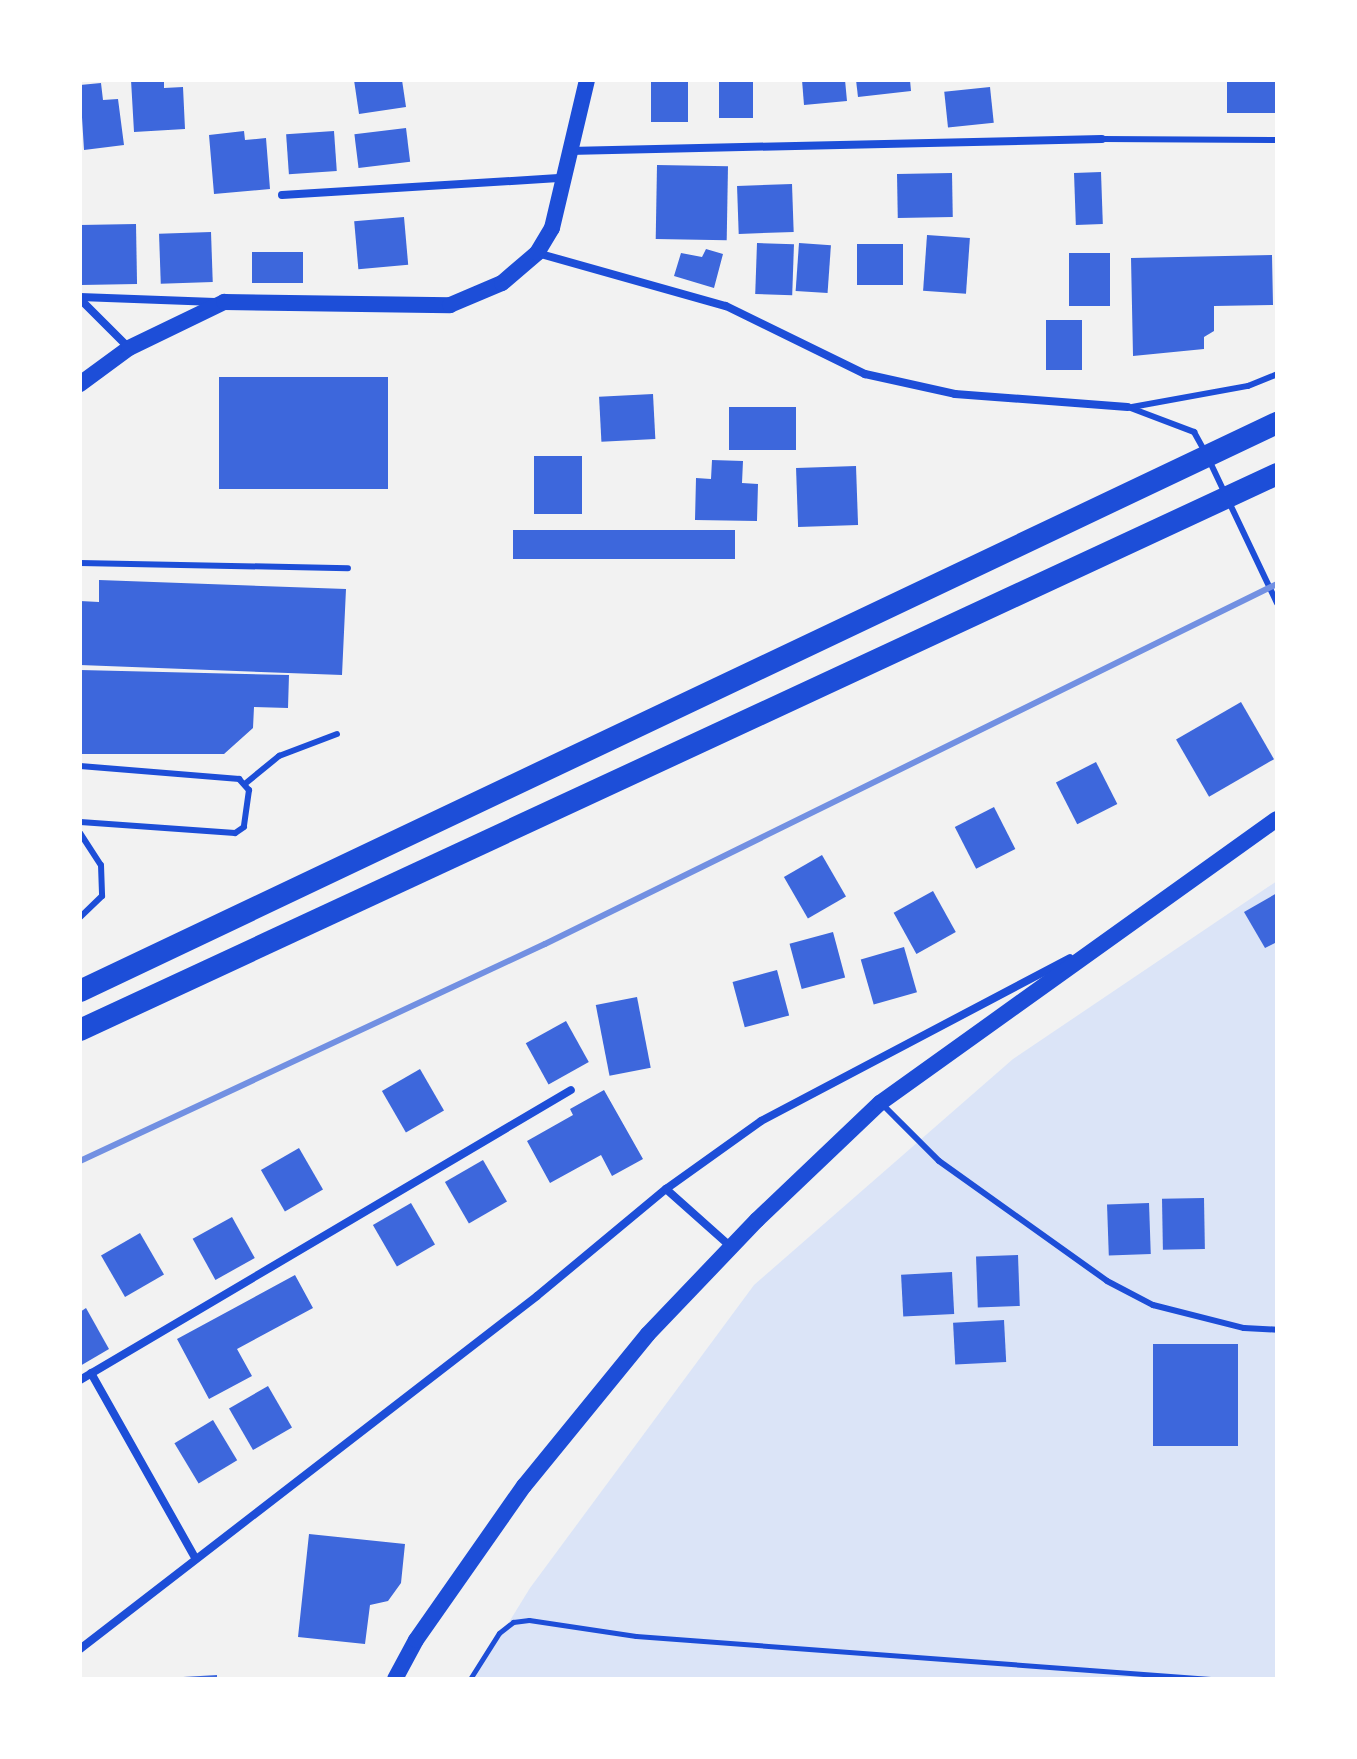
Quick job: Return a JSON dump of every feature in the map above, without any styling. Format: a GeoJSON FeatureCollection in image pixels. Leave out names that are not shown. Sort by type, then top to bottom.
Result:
{"type":"FeatureCollection","features":[{"type":"Feature","properties":{"kind":"highway"},"geometry":{"type":"LineString","coordinates":[[80,991],[1277,423]]}},
{"type":"Feature","properties":{"kind":"highway"},"geometry":{"type":"LineString","coordinates":[[80,1030],[1277,474]]}},
{"type":"Feature","properties":{"kind":"main road"},"geometry":{"type":"LineString","coordinates":[[80,384],[129,348],[224,302],[450,305],[479,297],[537,253],[552,228],[587,80]]}},
{"type":"Feature","properties":{"kind":"main road"},"geometry":{"type":"LineString","coordinates":[[395,1679],[416,1640],[524,1486],[648,1334],[731,1247],[880,1103],[1092,947],[1277,819]]}},
{"type":"Feature","properties":{"kind":"street"},"geometry":{"type":"LineString","coordinates":[[568,151],[1102,139]]}},
{"type":"Feature","properties":{"kind":"street"},"geometry":{"type":"LineString","coordinates":[[282,195],[562,178]]}},
{"type":"Feature","properties":{"kind":"street"},"geometry":{"type":"LineString","coordinates":[[537,253],[726,306],[865,374],[955,394],[1128,407]]}},
{"type":"Feature","properties":{"kind":"street"},"geometry":{"type":"LineString","coordinates":[[80,298],[224,302]]}},
{"type":"Feature","properties":{"kind":"street"},"geometry":{"type":"LineString","coordinates":[[80,298],[129,348]]}},
{"type":"Feature","properties":{"kind":"street"},"geometry":{"type":"LineString","coordinates":[[80,1649],[194,1556],[537,1296],[666,1189],[761,1121],[1092,947]]}},
{"type":"Feature","properties":{"kind":"street"},"geometry":{"type":"LineString","coordinates":[[80,1380],[571,1090]]}},
{"type":"Feature","properties":{"kind":"street"},"geometry":{"type":"LineString","coordinates":[[666,1189],[731,1247]]}},
{"type":"Feature","properties":{"kind":"street"},"geometry":{"type":"LineString","coordinates":[[91,1373],[194,1556]]}},
{"type":"Feature","properties":{"kind":"lane"},"geometry":{"type":"LineString","coordinates":[[1102,139],[1277,140]]}},
{"type":"Feature","properties":{"kind":"lane"},"geometry":{"type":"LineString","coordinates":[[1128,407],[1248,386],[1277,374]]}},
{"type":"Feature","properties":{"kind":"lane"},"geometry":{"type":"LineString","coordinates":[[1128,407],[1194,432],[1244,524],[1277,603]]}},
{"type":"Feature","properties":{"kind":"lane"},"geometry":{"type":"LineString","coordinates":[[80,563],[348,568]]}},
{"type":"Feature","properties":{"kind":"lane"},"geometry":{"type":"LineString","coordinates":[[80,766],[246,783],[279,756],[337,734]]}},
{"type":"Feature","properties":{"kind":"lane"},"geometry":{"type":"LineString","coordinates":[[80,822],[235,833],[244,827],[246,783]]}},
{"type":"Feature","properties":{"kind":"lane"},"geometry":{"type":"LineString","coordinates":[[80,833],[101,865],[102,896],[80,917]]}},
{"type":"Feature","properties":{"kind":"lane"},"geometry":{"type":"LineString","coordinates":[[880,1103],[939,1161],[1107,1281],[1153,1305],[1244,1328],[1277,1330]]}},
{"type":"Feature","properties":{"kind":"path"},"geometry":{"type":"LineString","coordinates":[[470,1679],[499,1633],[513,1622],[529,1620],[652,1637],[1210,1679]]}},
{"type":"Feature","properties":{"kind":"shaded area"},"geometry":{"type":"Polygon","coordinates":[[[1277,881],[1277,1679],[474,1679],[530,1588],[754,1285],[1013,1059],[1277,881]]]}},
{"type":"Feature","properties":{"kind":"building"},"geometry":{"type":"Polygon","coordinates":[[[131,80],[164,80],[164,88],[183,87],[185,129],[134,132],[131,80]]]}},
{"type":"Feature","properties":{"kind":"building"},"geometry":{"type":"Polygon","coordinates":[[[354,80],[402,80],[406,107],[359,114],[354,80]]]}},
{"type":"Feature","properties":{"kind":"building"},"geometry":{"type":"Polygon","coordinates":[[[651,80],[688,80],[688,122],[651,122],[651,80]]]}},
{"type":"Feature","properties":{"kind":"building"},"geometry":{"type":"Polygon","coordinates":[[[719,80],[753,80],[753,118],[719,118],[719,80]]]}},
{"type":"Feature","properties":{"kind":"building"},"geometry":{"type":"Polygon","coordinates":[[[802,80],[845,80],[847,101],[804,105],[802,80]]]}},
{"type":"Feature","properties":{"kind":"building"},"geometry":{"type":"Polygon","coordinates":[[[856,80],[910,80],[911,91],[858,97],[856,80]]]}},
{"type":"Feature","properties":{"kind":"building"},"geometry":{"type":"Polygon","coordinates":[[[1227,80],[1277,80],[1277,113],[1227,113],[1227,80]]]}},
{"type":"Feature","properties":{"kind":"building"},"geometry":{"type":"Polygon","coordinates":[[[101,83],[103,100],[118,99],[124,145],[84,150],[80,85],[101,83]]]}},
{"type":"Feature","properties":{"kind":"building"},"geometry":{"type":"Polygon","coordinates":[[[990,87],[994,123],[948,128],[944,92],[990,87]]]}},
{"type":"Feature","properties":{"kind":"building"},"geometry":{"type":"Polygon","coordinates":[[[406,128],[410,162],[359,168],[354,134],[406,128]]]}},
{"type":"Feature","properties":{"kind":"building"},"geometry":{"type":"Polygon","coordinates":[[[244,131],[245,140],[266,138],[270,189],[214,194],[209,135],[244,131]]]}},
{"type":"Feature","properties":{"kind":"building"},"geometry":{"type":"Polygon","coordinates":[[[334,131],[337,171],[289,174],[286,134],[334,131]]]}},
{"type":"Feature","properties":{"kind":"building"},"geometry":{"type":"Polygon","coordinates":[[[657,165],[728,166],[727,240],[656,239],[657,165]]]}},
{"type":"Feature","properties":{"kind":"building"},"geometry":{"type":"Polygon","coordinates":[[[1101,172],[1103,224],[1076,225],[1074,173],[1101,172]]]}},
{"type":"Feature","properties":{"kind":"building"},"geometry":{"type":"Polygon","coordinates":[[[952,173],[953,217],[898,218],[897,174],[952,173]]]}},
{"type":"Feature","properties":{"kind":"building"},"geometry":{"type":"Polygon","coordinates":[[[792,184],[794,232],[739,234],[737,186],[792,184]]]}},
{"type":"Feature","properties":{"kind":"building"},"geometry":{"type":"Polygon","coordinates":[[[404,217],[408,265],[358,269],[354,221],[404,217]]]}},
{"type":"Feature","properties":{"kind":"building"},"geometry":{"type":"Polygon","coordinates":[[[136,224],[137,284],[81,285],[80,225],[136,224]]]}},
{"type":"Feature","properties":{"kind":"building"},"geometry":{"type":"Polygon","coordinates":[[[211,232],[213,282],[161,284],[159,234],[211,232]]]}},
{"type":"Feature","properties":{"kind":"building"},"geometry":{"type":"Polygon","coordinates":[[[927,235],[970,238],[966,294],[923,291],[927,235]]]}},
{"type":"Feature","properties":{"kind":"building"},"geometry":{"type":"Polygon","coordinates":[[[757,243],[794,244],[792,295],[755,294],[757,243]]]}},
{"type":"Feature","properties":{"kind":"building"},"geometry":{"type":"Polygon","coordinates":[[[799,243],[831,245],[828,293],[796,291],[799,243]]]}},
{"type":"Feature","properties":{"kind":"building"},"geometry":{"type":"Polygon","coordinates":[[[857,244],[903,244],[903,285],[857,285],[857,244]]]}},
{"type":"Feature","properties":{"kind":"building"},"geometry":{"type":"Polygon","coordinates":[[[706,249],[723,254],[714,288],[674,276],[681,253],[702,257],[706,249]]]}},
{"type":"Feature","properties":{"kind":"building"},"geometry":{"type":"Polygon","coordinates":[[[252,252],[303,252],[303,283],[252,283],[252,252]]]}},
{"type":"Feature","properties":{"kind":"building"},"geometry":{"type":"Polygon","coordinates":[[[1069,253],[1110,253],[1110,306],[1069,306],[1069,253]]]}},
{"type":"Feature","properties":{"kind":"building"},"geometry":{"type":"Polygon","coordinates":[[[1272,255],[1273,305],[1214,306],[1214,331],[1204,337],[1204,349],[1133,356],[1131,258],[1272,255]]]}},
{"type":"Feature","properties":{"kind":"building"},"geometry":{"type":"Polygon","coordinates":[[[1046,320],[1082,320],[1082,370],[1046,370],[1046,320]]]}},
{"type":"Feature","properties":{"kind":"building"},"geometry":{"type":"Polygon","coordinates":[[[219,377],[388,377],[388,489],[219,489],[219,377]]]}},
{"type":"Feature","properties":{"kind":"building"},"geometry":{"type":"Polygon","coordinates":[[[653,394],[655,439],[601,442],[599,397],[653,394]]]}},
{"type":"Feature","properties":{"kind":"building"},"geometry":{"type":"Polygon","coordinates":[[[729,407],[796,407],[796,450],[729,450],[729,407]]]}},
{"type":"Feature","properties":{"kind":"building"},"geometry":{"type":"Polygon","coordinates":[[[534,456],[582,456],[582,514],[534,514],[534,456]]]}},
{"type":"Feature","properties":{"kind":"building"},"geometry":{"type":"Polygon","coordinates":[[[712,460],[743,461],[742,483],[758,484],[757,521],[695,520],[696,478],[711,479],[712,460]]]}},
{"type":"Feature","properties":{"kind":"building"},"geometry":{"type":"Polygon","coordinates":[[[856,466],[858,525],[798,527],[796,468],[856,466]]]}},
{"type":"Feature","properties":{"kind":"building"},"geometry":{"type":"Polygon","coordinates":[[[513,530],[735,530],[735,559],[513,559],[513,530]]]}},
{"type":"Feature","properties":{"kind":"building"},"geometry":{"type":"Polygon","coordinates":[[[99,580],[346,589],[342,675],[80,665],[80,601],[99,602],[99,580]]]}},
{"type":"Feature","properties":{"kind":"building"},"geometry":{"type":"Polygon","coordinates":[[[80,670],[289,675],[288,708],[254,707],[253,728],[224,754],[80,754],[80,670]]]}},
{"type":"Feature","properties":{"kind":"building"},"geometry":{"type":"Polygon","coordinates":[[[1241,702],[1274,759],[1209,797],[1176,740],[1241,702]]]}},
{"type":"Feature","properties":{"kind":"building"},"geometry":{"type":"Polygon","coordinates":[[[1096,762],[1117,804],[1077,824],[1056,782],[1096,762]]]}},
{"type":"Feature","properties":{"kind":"building"},"geometry":{"type":"Polygon","coordinates":[[[994,807],[1015,849],[976,869],[955,827],[994,807]]]}},
{"type":"Feature","properties":{"kind":"building"},"geometry":{"type":"Polygon","coordinates":[[[822,855],[846,897],[808,919],[784,877],[822,855]]]}},
{"type":"Feature","properties":{"kind":"building"},"geometry":{"type":"Polygon","coordinates":[[[933,891],[956,932],[916,954],[894,913],[933,891]]]}},
{"type":"Feature","properties":{"kind":"building"},"geometry":{"type":"Polygon","coordinates":[[[1277,893],[1277,942],[1265,948],[1244,912],[1277,893]]]}},
{"type":"Feature","properties":{"kind":"building"},"geometry":{"type":"Polygon","coordinates":[[[833,932],[845,977],[802,989],[790,944],[833,932]]]}},
{"type":"Feature","properties":{"kind":"building"},"geometry":{"type":"Polygon","coordinates":[[[904,947],[917,992],[874,1005],[861,959],[904,947]]]}},
{"type":"Feature","properties":{"kind":"building"},"geometry":{"type":"Polygon","coordinates":[[[777,970],[789,1015],[745,1027],[733,982],[777,970]]]}},
{"type":"Feature","properties":{"kind":"building"},"geometry":{"type":"Polygon","coordinates":[[[637,997],[651,1068],[610,1076],[596,1005],[637,997]]]}},
{"type":"Feature","properties":{"kind":"building"},"geometry":{"type":"Polygon","coordinates":[[[566,1021],[589,1062],[549,1084],[526,1043],[566,1021]]]}},
{"type":"Feature","properties":{"kind":"building"},"geometry":{"type":"Polygon","coordinates":[[[420,1069],[444,1111],[406,1133],[382,1091],[420,1069]]]}},
{"type":"Feature","properties":{"kind":"building"},"geometry":{"type":"Polygon","coordinates":[[[604,1090],[643,1159],[612,1176],[601,1155],[550,1183],[527,1141],[573,1115],[570,1109],[604,1090]]]}},
{"type":"Feature","properties":{"kind":"building"},"geometry":{"type":"Polygon","coordinates":[[[299,1148],[323,1190],[285,1212],[261,1170],[299,1148]]]}},
{"type":"Feature","properties":{"kind":"building"},"geometry":{"type":"Polygon","coordinates":[[[483,1160],[507,1202],[469,1224],[445,1182],[483,1160]]]}},
{"type":"Feature","properties":{"kind":"building"},"geometry":{"type":"Polygon","coordinates":[[[1204,1198],[1205,1249],[1163,1250],[1162,1199],[1204,1198]]]}},
{"type":"Feature","properties":{"kind":"building"},"geometry":{"type":"Polygon","coordinates":[[[411,1203],[435,1245],[397,1267],[373,1225],[411,1203]]]}},
{"type":"Feature","properties":{"kind":"building"},"geometry":{"type":"Polygon","coordinates":[[[1149,1203],[1151,1254],[1109,1255],[1107,1204],[1149,1203]]]}},
{"type":"Feature","properties":{"kind":"building"},"geometry":{"type":"Polygon","coordinates":[[[232,1217],[255,1258],[215,1280],[193,1239],[232,1217]]]}},
{"type":"Feature","properties":{"kind":"building"},"geometry":{"type":"Polygon","coordinates":[[[140,1233],[164,1275],[125,1297],[101,1256],[140,1233]]]}},
{"type":"Feature","properties":{"kind":"building"},"geometry":{"type":"Polygon","coordinates":[[[1018,1255],[1020,1306],[978,1307],[976,1256],[1018,1255]]]}},
{"type":"Feature","properties":{"kind":"building"},"geometry":{"type":"Polygon","coordinates":[[[952,1272],[954,1314],[903,1317],[901,1275],[952,1272]]]}},
{"type":"Feature","properties":{"kind":"building"},"geometry":{"type":"Polygon","coordinates":[[[295,1275],[313,1308],[237,1349],[252,1376],[209,1399],[177,1339],[295,1275]]]}},
{"type":"Feature","properties":{"kind":"building"},"geometry":{"type":"Polygon","coordinates":[[[86,1308],[109,1349],[80,1366],[80,1312],[86,1308]]]}},
{"type":"Feature","properties":{"kind":"building"},"geometry":{"type":"Polygon","coordinates":[[[1004,1320],[1006,1362],[955,1365],[953,1323],[1004,1320]]]}},
{"type":"Feature","properties":{"kind":"building"},"geometry":{"type":"Polygon","coordinates":[[[1153,1344],[1238,1344],[1238,1446],[1153,1446],[1153,1344]]]}},
{"type":"Feature","properties":{"kind":"building"},"geometry":{"type":"Polygon","coordinates":[[[268,1386],[292,1428],[253,1450],[229,1408],[268,1386]]]}},
{"type":"Feature","properties":{"kind":"building"},"geometry":{"type":"Polygon","coordinates":[[[213,1420],[237,1460],[199,1483],[174,1443],[213,1420]]]}},
{"type":"Feature","properties":{"kind":"building"},"geometry":{"type":"Polygon","coordinates":[[[309,1534],[405,1544],[401,1583],[388,1601],[370,1605],[365,1644],[298,1637],[309,1534]]]}},
{"type":"Feature","properties":{"kind":"building"},"geometry":{"type":"Polygon","coordinates":[[[217,1675],[217,1679],[183,1679],[183,1677],[217,1675]]]}},
{"type":"Feature","properties":{"kind":"railway"},"geometry":{"type":"LineString","coordinates":[[80,1161],[545,944],[1277,584]]}}]}
